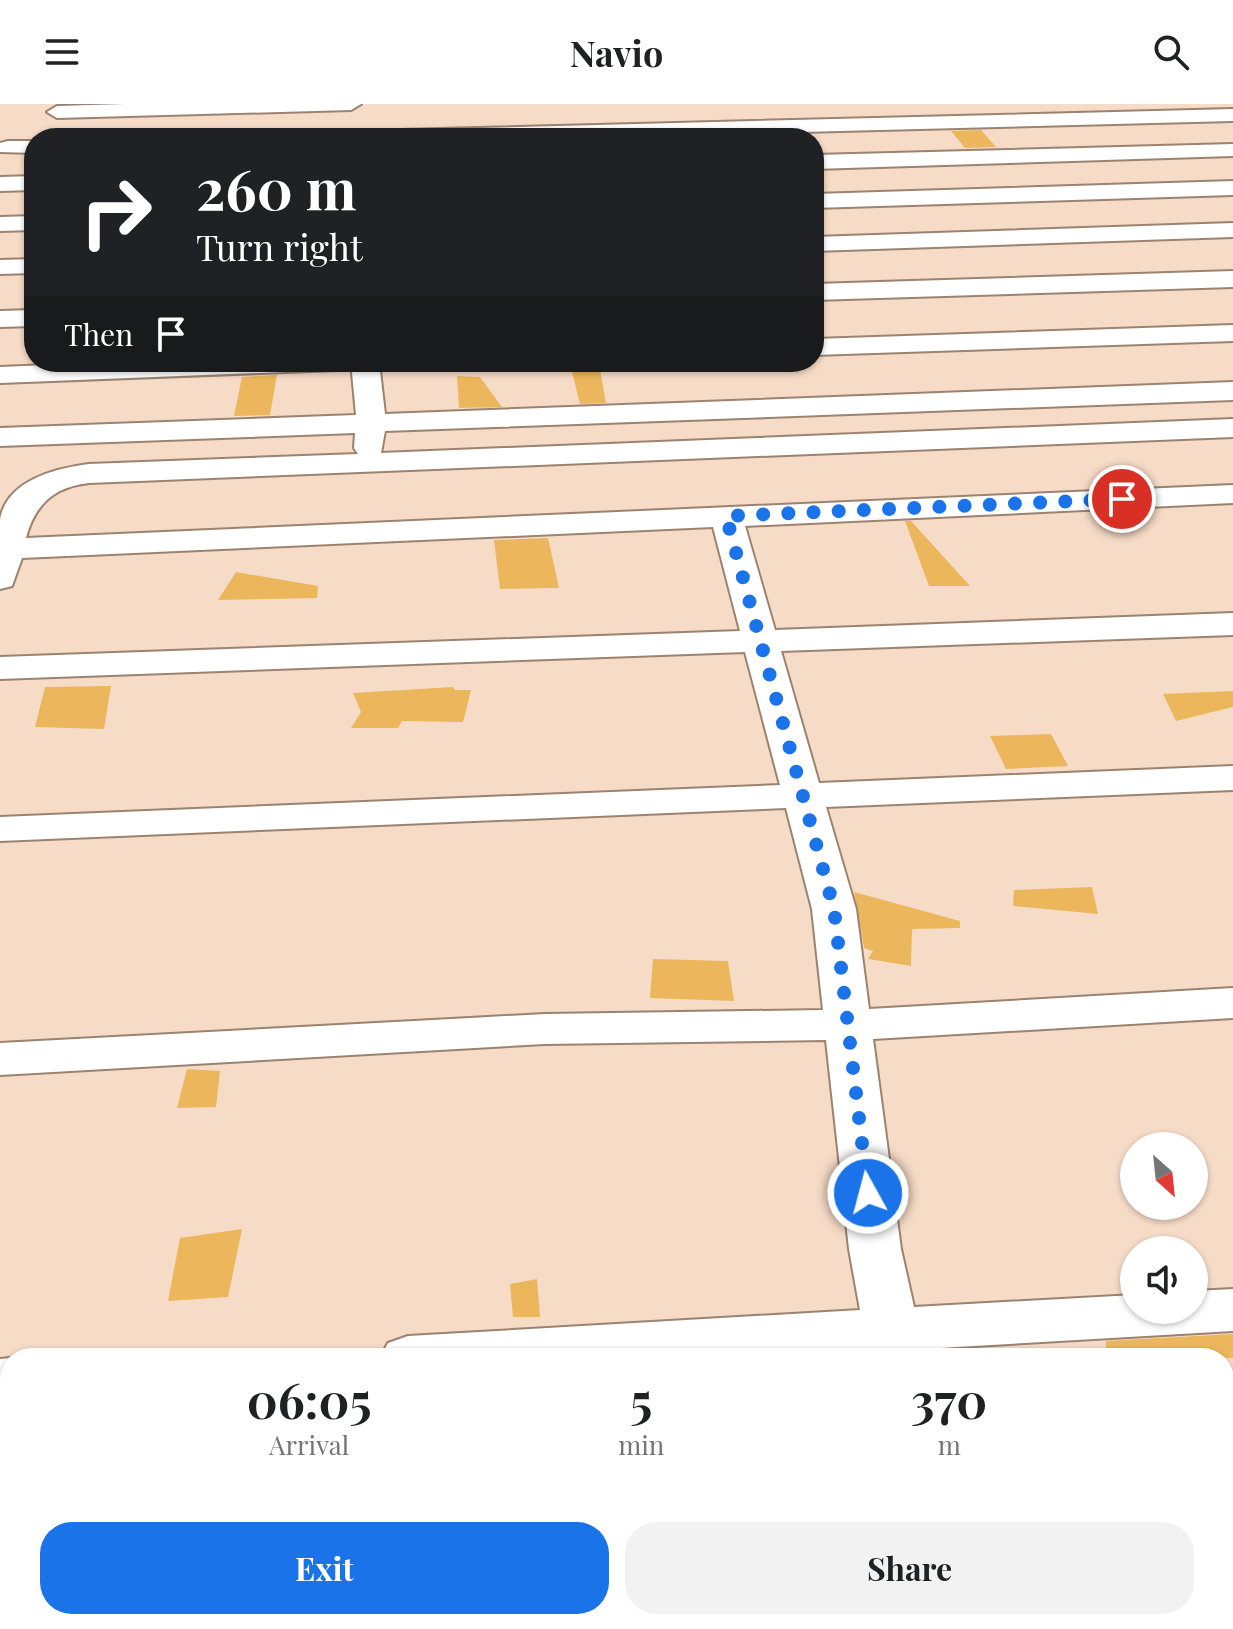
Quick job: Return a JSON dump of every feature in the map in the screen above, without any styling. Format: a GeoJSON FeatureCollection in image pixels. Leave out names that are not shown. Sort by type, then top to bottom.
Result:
{"type":"FeatureCollection","features":[{"type":"Feature","properties":{"kind":"street"},"geometry":{"type":"LineString","coordinates":[[57,112],[351,104]]}},
{"type":"Feature","properties":{"kind":"street"},"geometry":{"type":"LineString","coordinates":[[366,104],[367,128]]}},
{"type":"Feature","properties":{"kind":"street"},"geometry":{"type":"LineString","coordinates":[[722,104],[737,128]]}},
{"type":"Feature","properties":{"kind":"street"},"geometry":{"type":"LineString","coordinates":[[819,128],[1088,111],[1233,115]]}},
{"type":"Feature","properties":{"kind":"street"},"geometry":{"type":"LineString","coordinates":[[1088,111],[1164,190],[1221,230],[1233,255]]}},
{"type":"Feature","properties":{"kind":"street"},"geometry":{"type":"LineString","coordinates":[[8,147],[24,147]]}},
{"type":"Feature","properties":{"kind":"street"},"geometry":{"type":"LineString","coordinates":[[824,162],[1233,150]]}},
{"type":"Feature","properties":{"kind":"street"},"geometry":{"type":"LineString","coordinates":[[0,184],[24,183]]}},
{"type":"Feature","properties":{"kind":"street"},"geometry":{"type":"LineString","coordinates":[[824,201],[1233,188]]}},
{"type":"Feature","properties":{"kind":"street"},"geometry":{"type":"LineString","coordinates":[[0,224],[24,223]]}},
{"type":"Feature","properties":{"kind":"street"},"geometry":{"type":"LineString","coordinates":[[824,244],[1221,230]]}},
{"type":"Feature","properties":{"kind":"street"},"geometry":{"type":"LineString","coordinates":[[0,267],[24,266]]}},
{"type":"Feature","properties":{"kind":"street"},"geometry":{"type":"LineString","coordinates":[[824,289],[1233,279]]}},
{"type":"Feature","properties":{"kind":"street"},"geometry":{"type":"LineString","coordinates":[[824,306],[895,442]]}},
{"type":"Feature","properties":{"kind":"street"},"geometry":{"type":"LineString","coordinates":[[0,319],[24,318]]}},
{"type":"Feature","properties":{"kind":"street"},"geometry":{"type":"LineString","coordinates":[[0,437],[371,422],[858,376],[1233,333]]}},
{"type":"Feature","properties":{"kind":"street"},"geometry":{"type":"LineString","coordinates":[[824,354],[858,376],[1233,391]]}},
{"type":"Feature","properties":{"kind":"street"},"geometry":{"type":"LineString","coordinates":[[0,375],[78,372]]}},
{"type":"Feature","properties":{"kind":"street"},"geometry":{"type":"LineString","coordinates":[[366,372],[371,422],[368,464]]}},
{"type":"Feature","properties":{"kind":"street"},"geometry":{"type":"LineString","coordinates":[[1233,428],[55,479],[37,488],[21,508],[4,564],[726,516],[1233,494]]}},
{"type":"Feature","properties":{"kind":"street"},"geometry":{"type":"LineString","coordinates":[[726,516],[834,909],[875,1249],[894,1345]]}},
{"type":"Feature","properties":{"kind":"street"},"geometry":{"type":"LineString","coordinates":[[0,668],[1233,624]]}},
{"type":"Feature","properties":{"kind":"street"},"geometry":{"type":"LineString","coordinates":[[0,829],[1233,778]]}},
{"type":"Feature","properties":{"kind":"street"},"geometry":{"type":"LineString","coordinates":[[0,1059],[545,1029],[846,1025],[1233,1003]]}},
{"type":"Feature","properties":{"kind":"street"},"geometry":{"type":"LineString","coordinates":[[782,1348],[894,1345],[1233,1310]]}},
{"type":"Feature","properties":{"kind":"building"},"geometry":{"type":"Polygon","coordinates":[[[981,130],[996,147],[965,148],[951,131],[981,130]]]}},
{"type":"Feature","properties":{"kind":"building"},"geometry":{"type":"Polygon","coordinates":[[[572,372],[600,372],[606,403],[580,404],[572,372]]]}},
{"type":"Feature","properties":{"kind":"building"},"geometry":{"type":"Polygon","coordinates":[[[277,375],[270,415],[234,416],[242,377],[277,375]]]}},
{"type":"Feature","properties":{"kind":"building"},"geometry":{"type":"Polygon","coordinates":[[[457,376],[480,377],[502,407],[459,408],[457,376]]]}},
{"type":"Feature","properties":{"kind":"building"},"geometry":{"type":"Polygon","coordinates":[[[905,521],[911,521],[970,586],[929,586],[905,521]]]}},
{"type":"Feature","properties":{"kind":"building"},"geometry":{"type":"Polygon","coordinates":[[[548,538],[559,588],[500,589],[494,540],[548,538]]]}},
{"type":"Feature","properties":{"kind":"building"},"geometry":{"type":"Polygon","coordinates":[[[236,572],[318,586],[317,598],[218,600],[236,572]]]}},
{"type":"Feature","properties":{"kind":"building"},"geometry":{"type":"Polygon","coordinates":[[[111,686],[104,729],[35,727],[45,687],[111,686]]]}},
{"type":"Feature","properties":{"kind":"building"},"geometry":{"type":"Polygon","coordinates":[[[453,687],[455,690],[471,690],[463,722],[402,721],[398,728],[351,728],[361,712],[353,693],[453,687]]]}},
{"type":"Feature","properties":{"kind":"building"},"geometry":{"type":"Polygon","coordinates":[[[1233,691],[1233,707],[1176,721],[1163,694],[1233,691]]]}},
{"type":"Feature","properties":{"kind":"building"},"geometry":{"type":"Polygon","coordinates":[[[1051,734],[1068,766],[1006,769],[990,736],[1051,734]]]}},
{"type":"Feature","properties":{"kind":"building"},"geometry":{"type":"Polygon","coordinates":[[[1092,887],[1098,914],[1013,906],[1014,890],[1092,887]]]}},
{"type":"Feature","properties":{"kind":"building"},"geometry":{"type":"Polygon","coordinates":[[[854,892],[960,921],[960,928],[912,929],[911,966],[868,959],[873,951],[864,948],[854,892]]]}},
{"type":"Feature","properties":{"kind":"building"},"geometry":{"type":"Polygon","coordinates":[[[653,959],[728,961],[734,1001],[650,998],[653,959]]]}},
{"type":"Feature","properties":{"kind":"building"},"geometry":{"type":"Polygon","coordinates":[[[187,1069],[220,1071],[216,1107],[177,1108],[187,1069]]]}},
{"type":"Feature","properties":{"kind":"building"},"geometry":{"type":"Polygon","coordinates":[[[242,1229],[228,1297],[168,1301],[180,1238],[242,1229]]]}},
{"type":"Feature","properties":{"kind":"building"},"geometry":{"type":"Polygon","coordinates":[[[537,1279],[540,1317],[513,1317],[510,1284],[537,1279]]]}},
{"type":"Feature","properties":{"kind":"building"},"geometry":{"type":"Polygon","coordinates":[[[1233,1334],[1233,1348],[1106,1348],[1106,1341],[1233,1334]]]}},
{"type":"Feature","properties":{"kind":"route"},"geometry":{"type":"LineString","coordinates":[[868,1193],[834,909],[726,516],[1122,499]]}}]}
